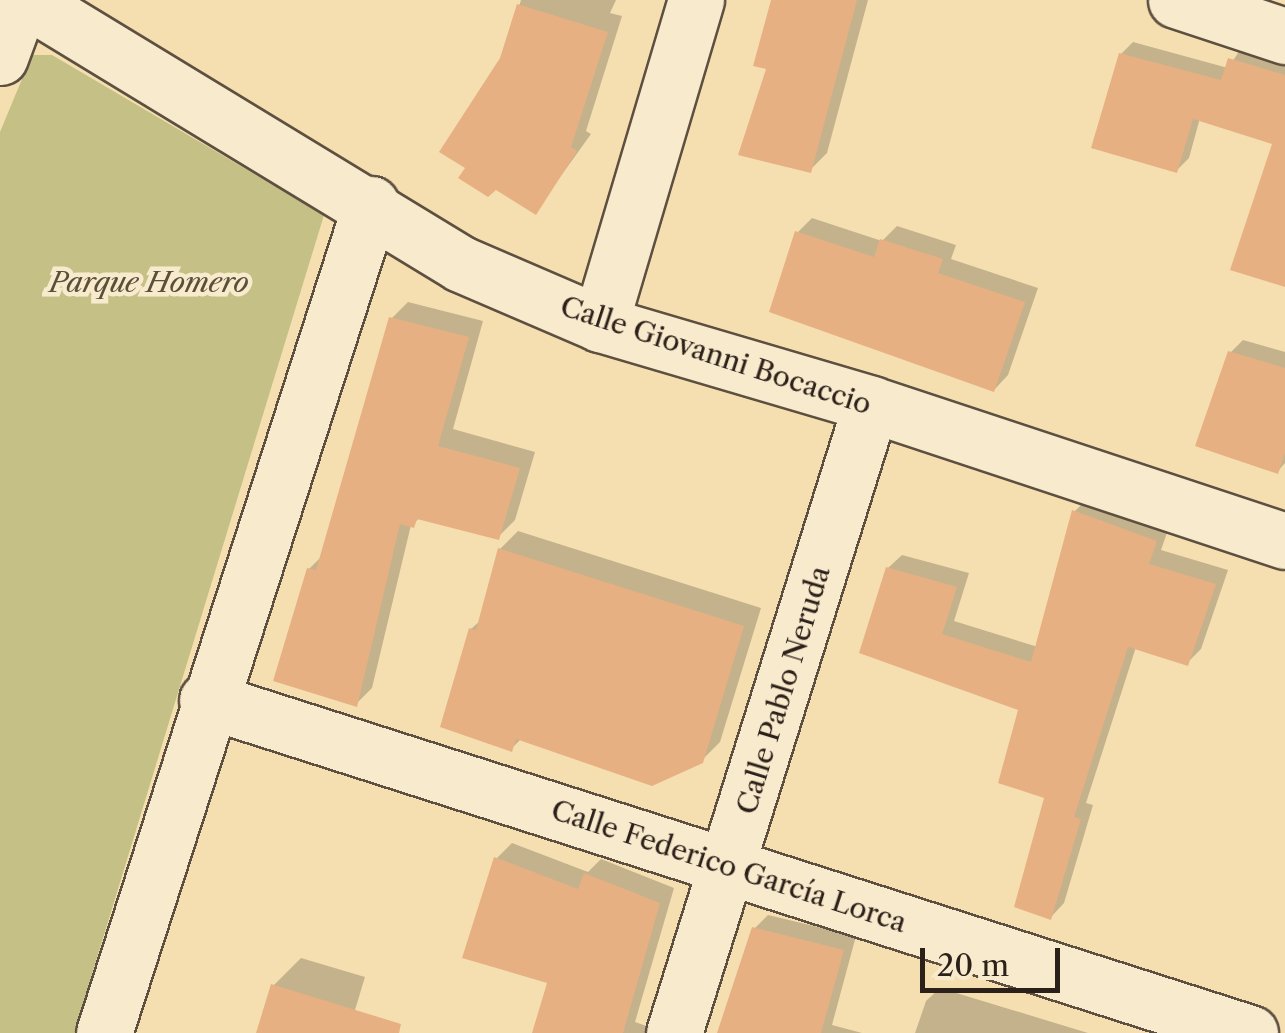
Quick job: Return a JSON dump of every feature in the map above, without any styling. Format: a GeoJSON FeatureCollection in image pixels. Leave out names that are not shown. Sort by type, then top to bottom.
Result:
{"type":"FeatureCollection","features":[{"type":"Feature","properties":{"kind":"street"},"geometry":{"type":"LineString","coordinates":[[0,57],[24,0]]}},
{"type":"Feature","properties":{"kind":"street","name":"Calle Giovanni Bocaccio"},"geometry":{"type":"LineString","coordinates":[[24,0],[371,204],[460,264],[600,324],[871,404],[1285,541]]}},
{"type":"Feature","properties":{"kind":"street"},"geometry":{"type":"LineString","coordinates":[[600,324],[696,0]]}},
{"type":"Feature","properties":{"kind":"street"},"geometry":{"type":"LineString","coordinates":[[1176,0],[1285,36]]}},
{"type":"Feature","properties":{"kind":"street"},"geometry":{"type":"LineString","coordinates":[[104,1033],[207,700],[371,204]]}},
{"type":"Feature","properties":{"kind":"street","name":"Calle Pablo Neruda"},"geometry":{"type":"LineString","coordinates":[[674,1033],[871,404]]}},
{"type":"Feature","properties":{"kind":"street","name":"Calle Federico García Lorca"},"geometry":{"type":"LineString","coordinates":[[207,700],[1250,1033]]}},
{"type":"Feature","properties":{"kind":"green space","name":"Parque Homero"},"geometry":{"type":"Polygon","coordinates":[[[32,55],[52,55],[324,215],[74,1033],[0,1033],[0,132],[32,55]]]}},
{"type":"Feature","properties":{"kind":"building"},"geometry":{"type":"Polygon","coordinates":[[[771,0],[857,0],[811,173],[738,155],[766,69],[753,66],[771,0]]]}},
{"type":"Feature","properties":{"kind":"building"},"geometry":{"type":"Polygon","coordinates":[[[517,4],[608,32],[571,147],[577,151],[536,215],[496,190],[488,197],[458,178],[465,168],[439,152],[500,58],[517,4]]]}},
{"type":"Feature","properties":{"kind":"building"},"geometry":{"type":"Polygon","coordinates":[[[1119,53],[1221,80],[1228,58],[1285,75],[1285,287],[1230,270],[1272,144],[1193,119],[1177,173],[1091,148],[1119,53]]]}},
{"type":"Feature","properties":{"kind":"building"},"geometry":{"type":"Polygon","coordinates":[[[795,231],[874,257],[880,239],[943,259],[938,273],[1025,302],[994,392],[769,312],[795,231]]]}},
{"type":"Feature","properties":{"kind":"building"},"geometry":{"type":"Polygon","coordinates":[[[389,317],[469,337],[438,446],[520,468],[499,540],[417,519],[414,528],[400,524],[357,707],[273,681],[307,568],[316,570],[389,317]]]}},
{"type":"Feature","properties":{"kind":"building"},"geometry":{"type":"Polygon","coordinates":[[[1228,351],[1285,368],[1285,453],[1278,474],[1195,446],[1228,351]]]}},
{"type":"Feature","properties":{"kind":"building"},"geometry":{"type":"Polygon","coordinates":[[[1072,510],[1157,541],[1149,564],[1216,584],[1188,666],[1128,647],[1074,817],[1081,819],[1051,920],[1014,907],[1044,798],[998,783],[1018,710],[859,653],[886,567],[957,587],[942,634],[1031,662],[1072,510]]]}},
{"type":"Feature","properties":{"kind":"building"},"geometry":{"type":"Polygon","coordinates":[[[498,548],[744,626],[703,763],[652,786],[516,739],[512,752],[440,727],[469,628],[476,630],[498,548]]]}},
{"type":"Feature","properties":{"kind":"building"},"geometry":{"type":"Polygon","coordinates":[[[494,857],[578,889],[584,873],[660,903],[623,1033],[532,1033],[547,983],[462,958],[494,857]]]}},
{"type":"Feature","properties":{"kind":"building"},"geometry":{"type":"Polygon","coordinates":[[[752,927],[844,950],[821,1033],[717,1033],[752,927]]]}},
{"type":"Feature","properties":{"kind":"building"},"geometry":{"type":"Polygon","coordinates":[[[271,984],[401,1024],[399,1033],[256,1033],[271,984]]]}}]}
